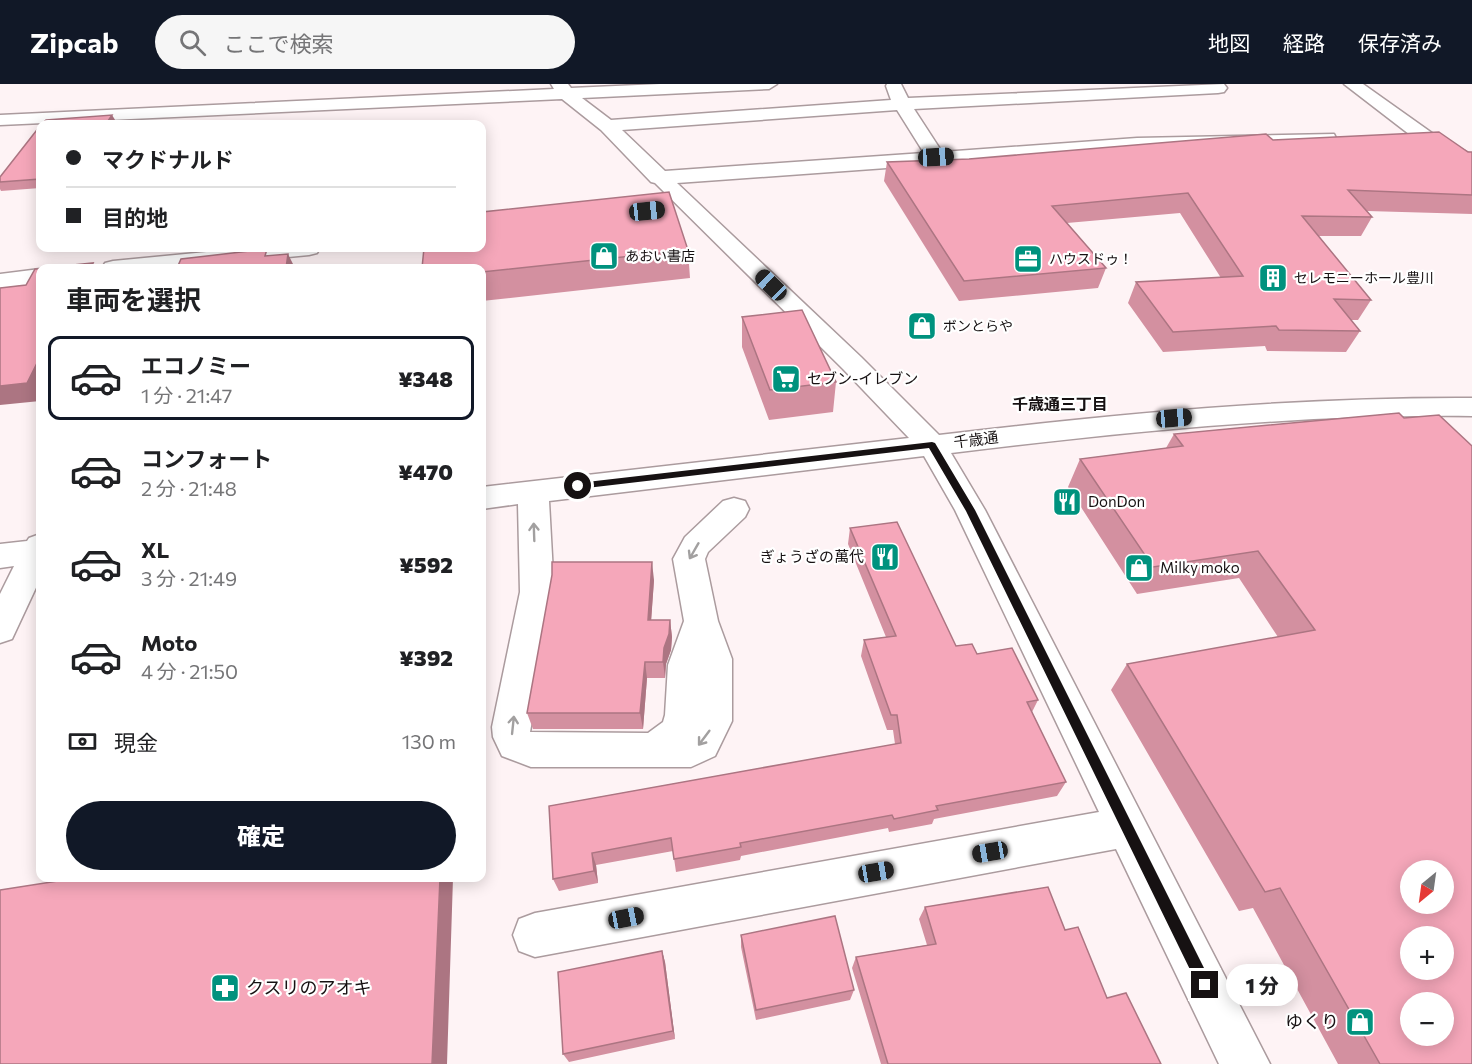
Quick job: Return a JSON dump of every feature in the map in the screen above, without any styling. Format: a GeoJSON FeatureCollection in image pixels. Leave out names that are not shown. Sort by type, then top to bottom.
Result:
{"type":"FeatureCollection","features":[{"type":"Feature","properties":{"kind":"street"},"geometry":{"type":"LineString","coordinates":[[0,120],[564,90],[769,84]]}},
{"type":"Feature","properties":{"kind":"street"},"geometry":{"type":"LineString","coordinates":[[892,84],[936,157]]}},
{"type":"Feature","properties":{"kind":"street"},"geometry":{"type":"LineString","coordinates":[[607,126],[902,104],[1218,88],[1213,84]]}},
{"type":"Feature","properties":{"kind":"street"},"geometry":{"type":"LineString","coordinates":[[1352,84],[1425,137],[1472,163]]}},
{"type":"Feature","properties":{"kind":"street"},"geometry":{"type":"LineString","coordinates":[[564,90],[607,126],[658,178],[679,208],[852,363],[932,445],[970,510],[1245,1064]]}},
{"type":"Feature","properties":{"kind":"street"},"geometry":{"type":"LineString","coordinates":[[1391,138],[1425,137]]}},
{"type":"Feature","properties":{"kind":"street"},"geometry":{"type":"LineString","coordinates":[[658,178],[936,157],[1208,141],[1345,138]]}},
{"type":"Feature","properties":{"kind":"street"},"geometry":{"type":"LineString","coordinates":[[140,264],[262,252]]}},
{"type":"Feature","properties":{"kind":"street"},"geometry":{"type":"LineString","coordinates":[[0,281],[36,276]]}},
{"type":"Feature","properties":{"kind":"street","name":"千歳通"},"geometry":{"type":"LineString","coordinates":[[486,498],[1071,428],[1241,412],[1388,405],[1472,407]]}},
{"type":"Feature","properties":{"kind":"street"},"geometry":{"type":"LineString","coordinates":[[533,492],[537,592],[511,727],[511,738],[518,747],[531,750],[651,751],[672,740],[678,733],[685,717],[686,663],[699,636],[701,621],[689,559],[696,545],[734,508]]}},
{"type":"Feature","properties":{"kind":"street"},"geometry":{"type":"LineString","coordinates":[[0,556],[36,551]]}},
{"type":"Feature","properties":{"kind":"street"},"geometry":{"type":"LineString","coordinates":[[0,629],[36,558]]}},
{"type":"Feature","properties":{"kind":"street"},"geometry":{"type":"LineString","coordinates":[[535,935],[1126,826]]}},
{"type":"Feature","properties":{"kind":"building"},"geometry":{"type":"Polygon","coordinates":[[[112,115],[109,120],[46,120],[112,115]]]}},
{"type":"Feature","properties":{"kind":"building"},"geometry":{"type":"Polygon","coordinates":[[[36,131],[36,179],[0,182],[0,177],[36,131]]]}},
{"type":"Feature","properties":{"kind":"building"},"geometry":{"type":"Polygon","coordinates":[[[1439,132],[1468,152],[1472,152],[1472,195],[1348,190],[1372,217],[1302,216],[1371,300],[1334,299],[1360,331],[1279,330],[1276,326],[1173,332],[1136,282],[1243,276],[1188,193],[1052,206],[1106,268],[964,281],[887,162],[969,159],[1266,134],[1273,140],[1439,132]]]}},
{"type":"Feature","properties":{"kind":"building"},"geometry":{"type":"Polygon","coordinates":[[[669,192],[688,250],[486,272],[486,264],[422,264],[424,252],[486,252],[486,212],[669,192]]]}},
{"type":"Feature","properties":{"kind":"building"},"geometry":{"type":"Polygon","coordinates":[[[241,252],[266,252],[265,256],[288,254],[287,264],[179,264],[181,259],[241,252]]]}},
{"type":"Feature","properties":{"kind":"building"},"geometry":{"type":"Polygon","coordinates":[[[36,269],[36,365],[27,383],[0,386],[0,288],[26,285],[36,269]]]}},
{"type":"Feature","properties":{"kind":"building"},"geometry":{"type":"Polygon","coordinates":[[[802,310],[836,382],[770,390],[742,317],[802,310]]]}},
{"type":"Feature","properties":{"kind":"building"},"geometry":{"type":"Polygon","coordinates":[[[1399,413],[1404,418],[1439,415],[1472,446],[1472,1064],[1380,1064],[1280,888],[1265,892],[1127,664],[1315,630],[1258,551],[1153,567],[1080,459],[1183,446],[1174,434],[1399,413]]]}},
{"type":"Feature","properties":{"kind":"building"},"geometry":{"type":"Polygon","coordinates":[[[897,522],[956,646],[972,644],[977,654],[1012,648],[1038,700],[1027,702],[1066,782],[936,806],[938,810],[894,819],[892,815],[740,843],[741,847],[674,859],[671,838],[592,853],[594,871],[553,879],[549,806],[901,743],[897,715],[891,715],[864,640],[896,636],[850,528],[897,522]]]}},
{"type":"Feature","properties":{"kind":"building"},"geometry":{"type":"Polygon","coordinates":[[[552,562],[652,562],[648,620],[670,620],[669,634],[664,648],[663,662],[645,662],[640,713],[527,713],[552,575],[552,562]]]}},
{"type":"Feature","properties":{"kind":"building","name":"クスリのアオキ"},"geometry":{"type":"Polygon","coordinates":[[[51,882],[440,882],[432,1064],[0,1064],[0,890],[51,882]]]}},
{"type":"Feature","properties":{"kind":"building"},"geometry":{"type":"Polygon","coordinates":[[[1048,887],[1065,930],[1078,927],[1107,998],[1126,993],[1161,1064],[888,1064],[856,957],[936,944],[925,907],[1048,887]]]}},
{"type":"Feature","properties":{"kind":"building"},"geometry":{"type":"Polygon","coordinates":[[[835,916],[854,990],[756,1010],[741,935],[835,916]]]}},
{"type":"Feature","properties":{"kind":"building"},"geometry":{"type":"Polygon","coordinates":[[[662,951],[673,1031],[563,1054],[558,972],[662,951]]]}},
{"type":"Feature","properties":{"kind":"place","name":"あおい書店"},"geometry":{"type":"Point","coordinates":[604,256]}},
{"type":"Feature","properties":{"kind":"place","name":"ハウスドゥ！"},"geometry":{"type":"Point","coordinates":[1028,259]}},
{"type":"Feature","properties":{"kind":"place","name":"セレモニーホール豊川"},"geometry":{"type":"Point","coordinates":[1273,278]}},
{"type":"Feature","properties":{"kind":"place","name":"ボンとらや"},"geometry":{"type":"Point","coordinates":[922,326]}},
{"type":"Feature","properties":{"kind":"place","name":"セブン-イレブン"},"geometry":{"type":"Point","coordinates":[786,379]}},
{"type":"Feature","properties":{"kind":"place","name":"DonDon"},"geometry":{"type":"Point","coordinates":[1067,502]}},
{"type":"Feature","properties":{"kind":"place","name":"ぎょうざの萬代"},"geometry":{"type":"Point","coordinates":[885,557]}},
{"type":"Feature","properties":{"kind":"place","name":"Milky moko"},"geometry":{"type":"Point","coordinates":[1139,568]}},
{"type":"Feature","properties":{"kind":"place","name":"クスリのアオキ"},"geometry":{"type":"Point","coordinates":[225,988]}},
{"type":"Feature","properties":{"kind":"place","name":"ゆくり"},"geometry":{"type":"Point","coordinates":[1360,1022]}},
{"type":"Feature","properties":{"kind":"district","name":"千歳通三丁目"},"geometry":{"type":"Point","coordinates":[1060,404]}},
{"type":"Feature","properties":{"kind":"route"},"geometry":{"type":"LineString","coordinates":[[578,486],[932,445],[970,510],[1205,985]]}}]}
